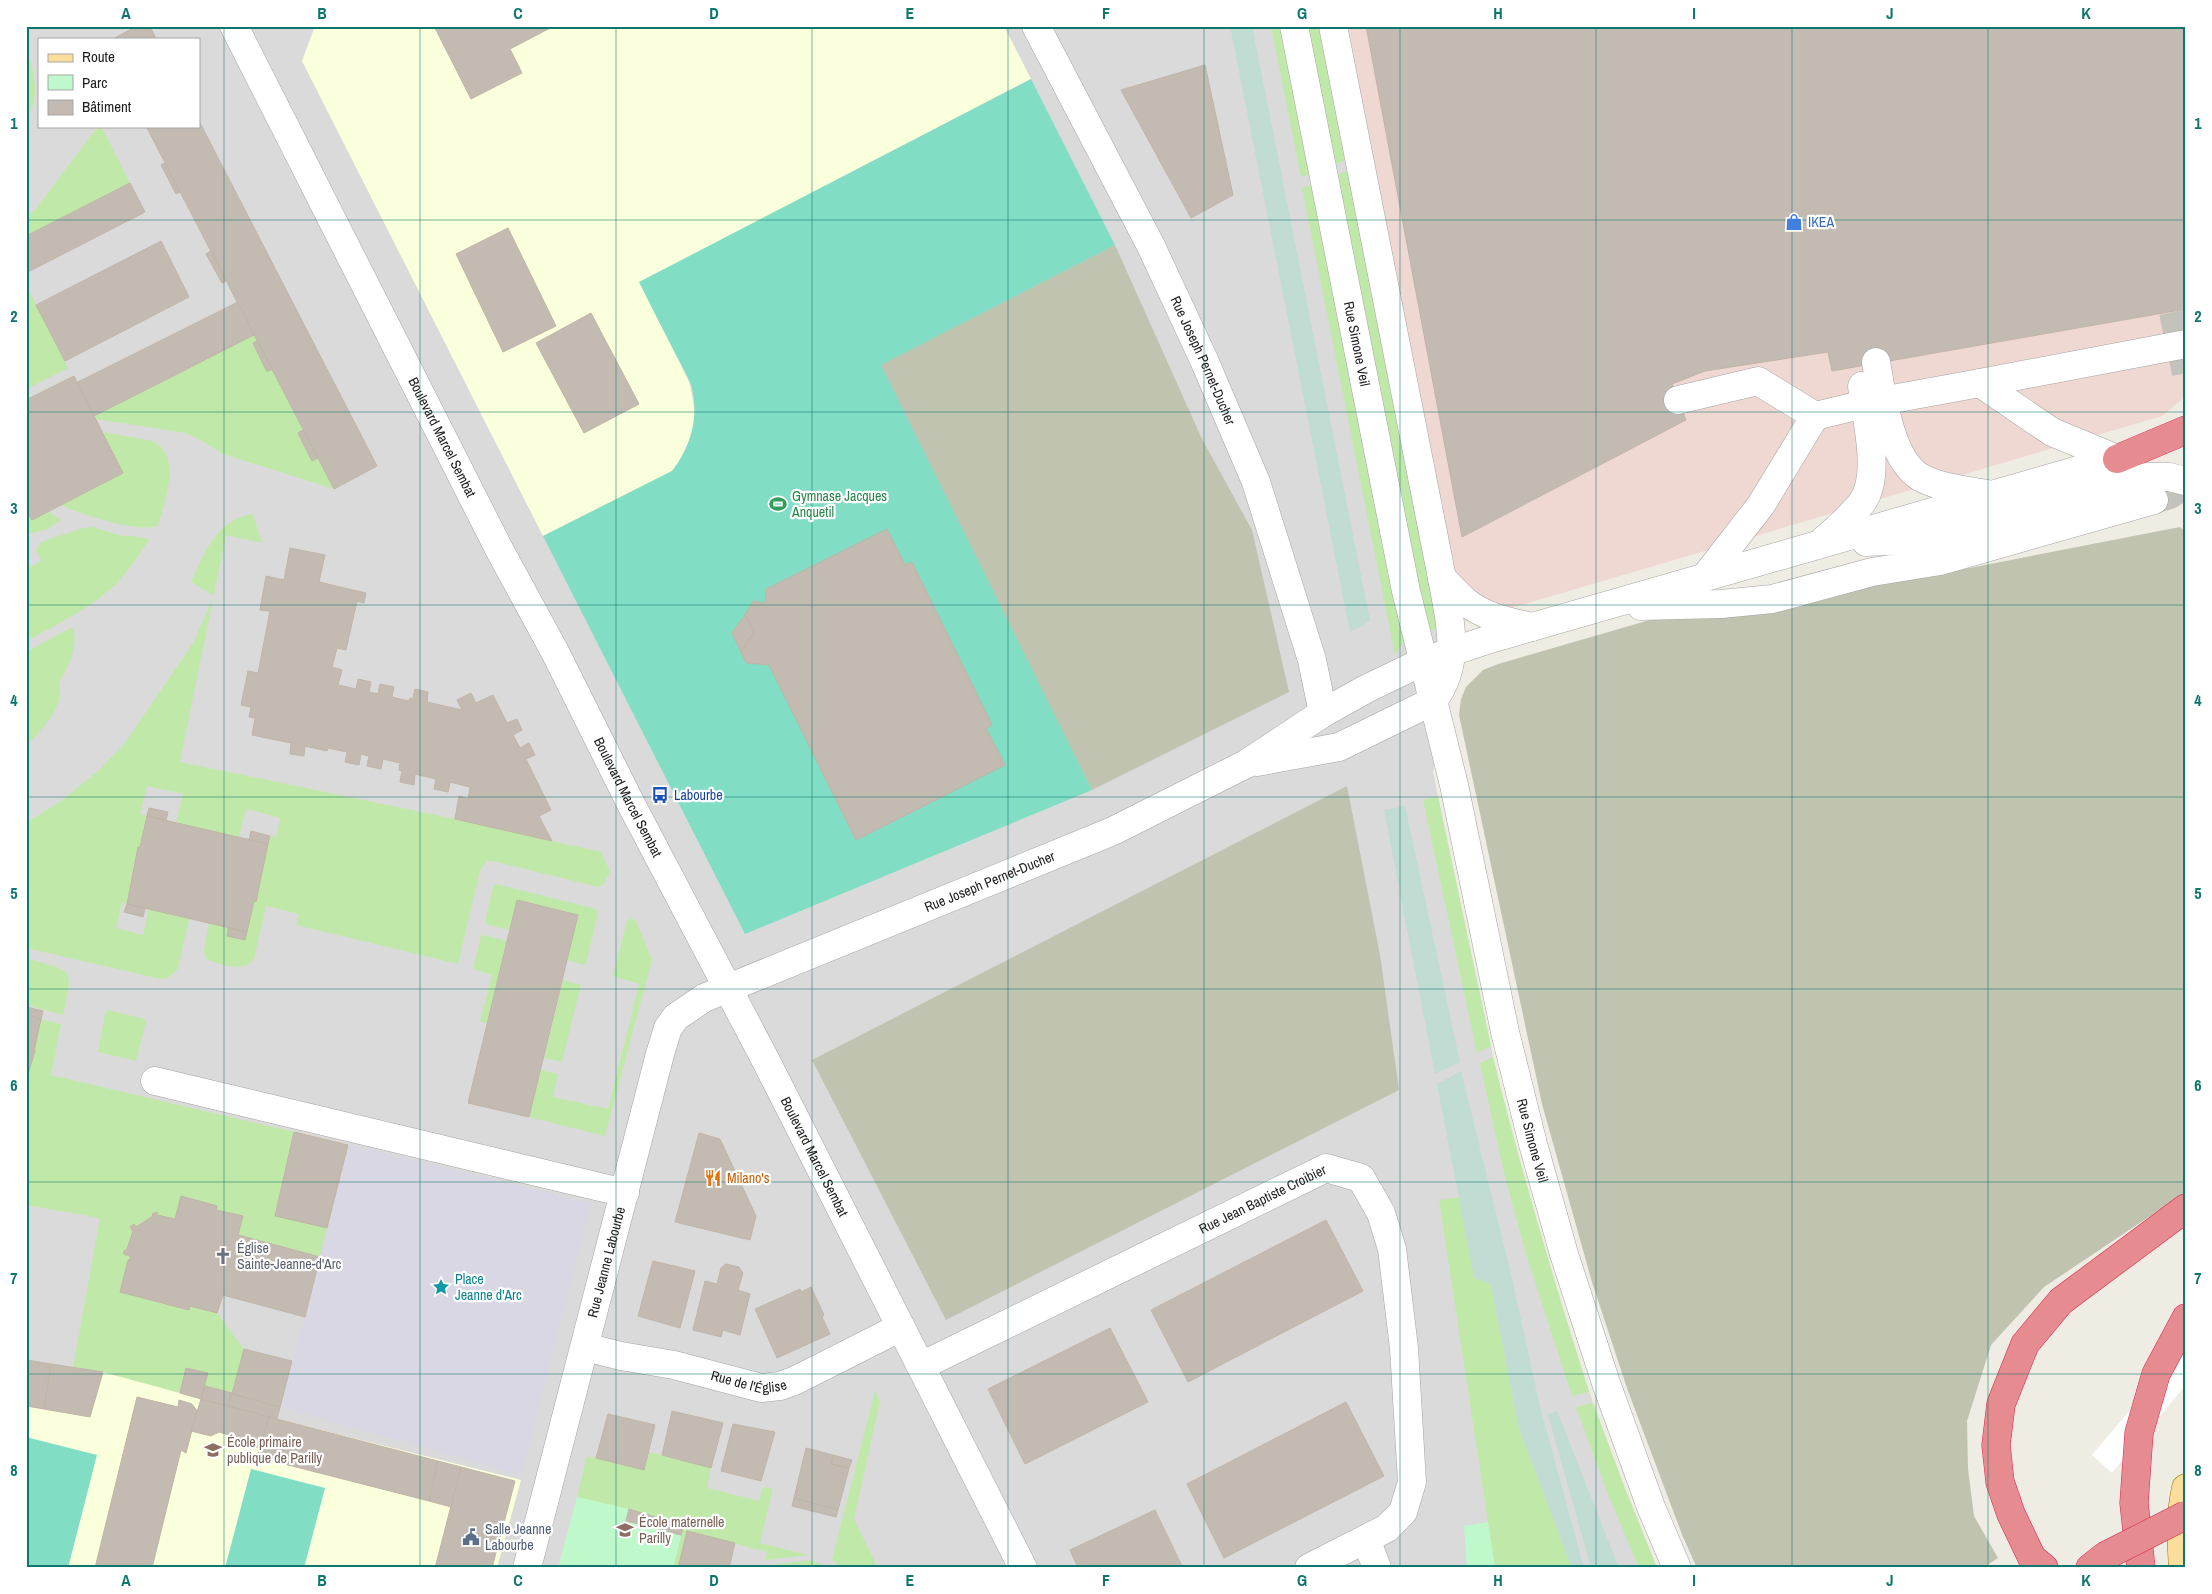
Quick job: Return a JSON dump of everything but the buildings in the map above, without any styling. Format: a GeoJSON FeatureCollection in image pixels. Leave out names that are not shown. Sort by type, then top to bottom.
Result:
{"type":"FeatureCollection","features":[{"type":"Feature","properties":{"kind":"highway"},"geometry":{"type":"LineString","coordinates":[[2117,459],[2186,430]]}},
{"type":"Feature","properties":{"kind":"highway"},"geometry":{"type":"LineString","coordinates":[[2044,1568],[2032,1558],[2011,1514],[2000,1482],[1996,1446],[2001,1404],[2025,1344],[2061,1302],[2186,1208]]}},
{"type":"Feature","properties":{"kind":"highway"},"geometry":{"type":"LineString","coordinates":[[2141,1568],[2134,1503],[2139,1433],[2156,1374],[2186,1318]]}},
{"type":"Feature","properties":{"kind":"highway"},"geometry":{"type":"LineString","coordinates":[[2098,1562],[2186,1515]]}},
{"type":"Feature","properties":{"kind":"main road"},"geometry":{"type":"LineString","coordinates":[[2183,1568],[2181,1538],[2182,1505],[2186,1488]]}},
{"type":"Feature","properties":{"kind":"street","name":"Boulevard Marcel Sembat"},"geometry":{"type":"LineString","coordinates":[[234,26],[490,532],[555,652],[631,804],[728,988],[1023,1568]]}},
{"type":"Feature","properties":{"kind":"street","name":"Rue Joseph Pernet-Ducher"},"geometry":{"type":"LineString","coordinates":[[1036,26],[1151,246],[1204,360],[1256,482],[1312,660],[1323,713]]}},
{"type":"Feature","properties":{"kind":"street","name":"Rue Simone Veil"},"geometry":{"type":"LineString","coordinates":[[1294,26],[1406,591],[1454,785],[1505,1032],[1564,1254],[1606,1383],[1651,1507],[1677,1568]]}},
{"type":"Feature","properties":{"kind":"street"},"geometry":{"type":"LineString","coordinates":[[1333,26],[1450,624],[1452,651],[1450,670],[1444,687],[1434,701]]}},
{"type":"Feature","properties":{"kind":"street"},"geometry":{"type":"LineString","coordinates":[[1678,400],[1758,382],[1815,416],[1874,402],[2186,344]]}},
{"type":"Feature","properties":{"kind":"street"},"geometry":{"type":"LineString","coordinates":[[1820,544],[1864,500],[1871,479],[1874,402],[1868,364]]}},
{"type":"Feature","properties":{"kind":"street"},"geometry":{"type":"LineString","coordinates":[[1980,383],[2052,432],[2117,459]]}},
{"type":"Feature","properties":{"kind":"street"},"geometry":{"type":"LineString","coordinates":[[1874,402],[1902,460],[1920,476],[1944,486],[1993,495]]}},
{"type":"Feature","properties":{"kind":"street"},"geometry":{"type":"LineString","coordinates":[[1705,577],[1761,505],[1815,416]]}},
{"type":"Feature","properties":{"kind":"street"},"geometry":{"type":"LineString","coordinates":[[1424,661],[1452,651],[1705,577],[2117,459]]}},
{"type":"Feature","properties":{"kind":"street"},"geometry":{"type":"LineString","coordinates":[[1820,544],[1928,540],[2147,477],[2169,477],[2186,481]]}},
{"type":"Feature","properties":{"kind":"street"},"geometry":{"type":"LineString","coordinates":[[1604,607],[1721,604],[1772,599],[1872,572],[1940,561],[2154,500]]}},
{"type":"Feature","properties":{"kind":"street"},"geometry":{"type":"LineString","coordinates":[[1442,578],[1466,602],[1478,610],[1500,619],[1532,628]]}},
{"type":"Feature","properties":{"kind":"street","name":"Rue Joseph Pernet-Ducher"},"geometry":{"type":"LineString","coordinates":[[728,988],[1113,831],[1246,764],[1323,713],[1424,661]]}},
{"type":"Feature","properties":{"kind":"street","name":"Rue Joseph Pernet-Ducher"},"geometry":{"type":"LineString","coordinates":[[1246,764],[1339,747],[1434,701]]}},
{"type":"Feature","properties":{"kind":"street","name":"Rue Jeanne Labourbe"},"geometry":{"type":"LineString","coordinates":[[527,1568],[668,1028],[687,1007],[728,988]]}},
{"type":"Feature","properties":{"kind":"street"},"geometry":{"type":"LineString","coordinates":[[155,1081],[625,1194]]}},
{"type":"Feature","properties":{"kind":"street","name":"Rue Jean Baptiste Croibier"},"geometry":{"type":"LineString","coordinates":[[921,1366],[1326,1168],[1362,1178],[1381,1213],[1392,1249],[1404,1348],[1412,1482],[1403,1512],[1387,1528],[1309,1568]]}},
{"type":"Feature","properties":{"kind":"street","name":"Rue de l'Église"},"geometry":{"type":"LineString","coordinates":[[585,1347],[621,1356],[674,1365],[762,1388],[780,1386],[794,1381],[900,1327]]}},
{"type":"Feature","properties":{"kind":"street"},"geometry":{"type":"LineString","coordinates":[[1366,1539],[1377,1568]]}},
{"type":"Feature","properties":{"kind":"shaded area"},"geometry":{"type":"Polygon","coordinates":[[[26,26],[1342,26],[1460,623],[1433,772],[1435,782],[1493,1057],[1513,1140],[1550,1271],[1593,1403],[1657,1568],[26,1568],[26,26]]]}},
{"type":"Feature","properties":{"kind":"shaded area"},"geometry":{"type":"Polygon","coordinates":[[[315,26],[1004,26],[1031,79],[640,282],[690,384],[695,413],[694,427],[690,439],[679,462],[672,471],[543,536],[302,61],[315,26]]]}},
{"type":"Feature","properties":{"kind":"shaded area"},"geometry":{"type":"Polygon","coordinates":[[[1230,26],[1252,26],[1370,621],[1350,632],[1230,26]]]}},
{"type":"Feature","properties":{"kind":"shaded area","name":"IKEA"},"geometry":{"type":"Polygon","coordinates":[[[1342,26],[2186,26],[2186,396],[2162,416],[1460,623],[1342,26]]]}},
{"type":"Feature","properties":{"kind":"shaded area"},"geometry":{"type":"Polygon","coordinates":[[[1115,245],[1202,439],[1252,530],[1289,692],[1092,790],[958,525],[880,365],[1115,245]]]}},
{"type":"Feature","properties":{"kind":"shaded area"},"geometry":{"type":"Polygon","coordinates":[[[2180,527],[2186,532],[2186,1192],[2044,1287],[1991,1345],[1967,1421],[1968,1469],[1974,1516],[1998,1558],[1983,1568],[1697,1568],[1683,1537],[1628,1391],[1592,1282],[1542,1104],[1459,715],[1461,699],[1466,687],[1483,670],[1498,664],[1660,617],[1870,581],[1949,572],[2180,527]]]}},
{"type":"Feature","properties":{"kind":"shaded area"},"geometry":{"type":"Polygon","coordinates":[[[1347,786],[1380,955],[1399,1090],[946,1320],[812,1060],[1347,786]]]}},
{"type":"Feature","properties":{"kind":"shaded area"},"geometry":{"type":"Polygon","coordinates":[[[1405,806],[1460,1062],[1435,1074],[1384,810],[1405,806]]]}},
{"type":"Feature","properties":{"kind":"shaded area"},"geometry":{"type":"Polygon","coordinates":[[[1461,1071],[1512,1278],[1540,1407],[1584,1568],[1572,1568],[1519,1428],[1491,1285],[1474,1277],[1437,1084],[1461,1071]]]}},
{"type":"Feature","properties":{"kind":"shaded area","name":"Place Jeanne d'Arc"},"geometry":{"type":"Polygon","coordinates":[[[348,1145],[591,1203],[521,1475],[280,1407],[305,1317],[348,1145]]]}},
{"type":"Feature","properties":{"kind":"shaded area","name":"École primaire publique de Parilly"},"geometry":{"type":"Polygon","coordinates":[[[26,1360],[103,1372],[277,1419],[521,1480],[497,1568],[26,1568],[26,1360]]]}},
{"type":"Feature","properties":{"kind":"shaded area"},"geometry":{"type":"Polygon","coordinates":[[[1557,1411],[1619,1568],[1591,1568],[1548,1414],[1557,1411]]]}},
{"type":"Feature","properties":{"kind":"green space"},"geometry":{"type":"Polygon","coordinates":[[[1271,26],[1285,26],[1314,173],[1301,177],[1271,26]]]}},
{"type":"Feature","properties":{"kind":"green space"},"geometry":{"type":"Polygon","coordinates":[[[1305,26],[1323,26],[1349,159],[1331,166],[1305,26]]]}},
{"type":"Feature","properties":{"kind":"green space"},"geometry":{"type":"Polygon","coordinates":[[[26,47],[35,84],[35,93],[31,111],[26,120],[26,47]]]}},
{"type":"Feature","properties":{"kind":"green space","name":"Gymnase Jacques Anquetil"},"geometry":{"type":"Polygon","coordinates":[[[1031,79],[1115,245],[881,365],[1092,790],[745,934],[543,536],[672,471],[679,462],[689,441],[694,419],[694,396],[691,385],[639,282],[1031,79]]]}},
{"type":"Feature","properties":{"kind":"green space"},"geometry":{"type":"Polygon","coordinates":[[[102,128],[130,183],[26,236],[26,216],[35,210],[95,130],[102,128]]]}},
{"type":"Feature","properties":{"kind":"green space"},"geometry":{"type":"Polygon","coordinates":[[[1351,170],[1439,628],[1426,631],[1335,175],[1351,170]]]}},
{"type":"Feature","properties":{"kind":"green space"},"geometry":{"type":"Polygon","coordinates":[[[1316,183],[1404,637],[1395,655],[1302,188],[1316,183]]]}},
{"type":"Feature","properties":{"kind":"green space"},"geometry":{"type":"Polygon","coordinates":[[[26,285],[68,368],[26,389],[26,285]]]}},
{"type":"Feature","properties":{"kind":"green space"},"geometry":{"type":"Polygon","coordinates":[[[254,335],[257,341],[253,343],[267,371],[272,369],[303,430],[298,433],[312,460],[318,458],[334,489],[223,454],[185,433],[96,419],[94,416],[254,335]]]}},
{"type":"Feature","properties":{"kind":"green space"},"geometry":{"type":"Polygon","coordinates":[[[103,432],[152,441],[161,447],[167,456],[169,479],[158,525],[138,527],[109,522],[60,505],[123,473],[103,432]]]}},
{"type":"Feature","properties":{"kind":"green space"},"geometry":{"type":"Polygon","coordinates":[[[26,510],[32,520],[48,511],[61,520],[48,529],[29,534],[26,531],[26,510]]]}},
{"type":"Feature","properties":{"kind":"green space"},"geometry":{"type":"Polygon","coordinates":[[[253,514],[262,543],[226,535],[214,596],[191,582],[201,560],[213,539],[221,530],[241,517],[253,514]]]}},
{"type":"Feature","properties":{"kind":"green space"},"geometry":{"type":"Polygon","coordinates":[[[93,527],[119,535],[148,538],[149,540],[126,573],[108,591],[74,615],[26,641],[26,569],[41,561],[36,550],[41,542],[83,528],[93,527]]]}},
{"type":"Feature","properties":{"kind":"green space"},"geometry":{"type":"Polygon","coordinates":[[[213,597],[180,762],[455,819],[601,852],[610,872],[603,885],[598,887],[487,861],[480,871],[458,964],[296,925],[299,914],[266,906],[254,959],[244,966],[238,967],[218,964],[206,959],[204,950],[209,923],[228,928],[227,936],[245,940],[254,901],[256,901],[270,836],[276,837],[280,818],[246,809],[239,837],[176,823],[183,794],[147,786],[140,814],[147,816],[140,847],[138,847],[127,904],[122,903],[116,928],[143,935],[149,909],[189,919],[178,969],[168,978],[160,979],[26,948],[26,823],[61,801],[98,771],[125,743],[193,643],[213,597]]]}},
{"type":"Feature","properties":{"kind":"green space"},"geometry":{"type":"Polygon","coordinates":[[[72,627],[75,640],[74,648],[66,670],[59,682],[59,701],[56,709],[51,718],[26,747],[26,652],[72,627]]]}},
{"type":"Feature","properties":{"kind":"green space"},"geometry":{"type":"Polygon","coordinates":[[[1438,797],[1491,1046],[1477,1053],[1423,800],[1438,797]]]}},
{"type":"Feature","properties":{"kind":"green space"},"geometry":{"type":"Polygon","coordinates":[[[496,884],[596,909],[598,913],[586,963],[584,965],[567,960],[578,915],[517,900],[509,930],[486,924],[493,887],[496,884]]]}},
{"type":"Feature","properties":{"kind":"green space"},"geometry":{"type":"Polygon","coordinates":[[[632,918],[636,921],[652,960],[605,1136],[529,1117],[541,1070],[558,1074],[553,1097],[608,1109],[639,984],[613,976],[627,921],[632,918]]]}},
{"type":"Feature","properties":{"kind":"green space"},"geometry":{"type":"Polygon","coordinates":[[[484,935],[507,941],[487,1023],[480,1022],[492,975],[473,969],[481,936],[484,935]]]}},
{"type":"Feature","properties":{"kind":"green space"},"geometry":{"type":"Polygon","coordinates":[[[26,960],[54,966],[67,974],[69,988],[63,1015],[26,1005],[26,960]]]}},
{"type":"Feature","properties":{"kind":"green space"},"geometry":{"type":"Polygon","coordinates":[[[563,980],[581,985],[562,1062],[544,1058],[563,980]]]}},
{"type":"Feature","properties":{"kind":"green space"},"geometry":{"type":"Polygon","coordinates":[[[109,1010],[144,1019],[146,1022],[136,1061],[98,1052],[105,1014],[109,1010]]]}},
{"type":"Feature","properties":{"kind":"green space"},"geometry":{"type":"Polygon","coordinates":[[[41,1019],[61,1024],[51,1075],[294,1132],[275,1215],[327,1228],[320,1257],[238,1235],[243,1216],[216,1210],[175,1219],[157,1215],[157,1212],[136,1227],[134,1224],[130,1227],[133,1231],[127,1249],[123,1252],[125,1255],[129,1255],[131,1259],[128,1260],[121,1292],[188,1310],[190,1306],[217,1313],[244,1349],[232,1393],[205,1386],[208,1373],[187,1368],[180,1393],[103,1372],[73,1367],[100,1218],[26,1205],[26,1081],[35,1051],[41,1019]]]}},
{"type":"Feature","properties":{"kind":"green space"},"geometry":{"type":"Polygon","coordinates":[[[1493,1057],[1538,1225],[1589,1392],[1572,1396],[1526,1254],[1504,1173],[1480,1063],[1493,1057]]]}},
{"type":"Feature","properties":{"kind":"green space"},"geometry":{"type":"Polygon","coordinates":[[[1460,1197],[1474,1277],[1491,1285],[1519,1428],[1572,1568],[1495,1568],[1439,1200],[1460,1197]]]}},
{"type":"Feature","properties":{"kind":"green space"},"geometry":{"type":"Polygon","coordinates":[[[875,1391],[880,1401],[854,1519],[878,1568],[842,1568],[832,1560],[875,1391]]]}},
{"type":"Feature","properties":{"kind":"green space"},"geometry":{"type":"Polygon","coordinates":[[[1593,1403],[1657,1568],[1639,1568],[1608,1494],[1576,1407],[1593,1403]]]}},
{"type":"Feature","properties":{"kind":"green space"},"geometry":{"type":"Polygon","coordinates":[[[26,1437],[97,1455],[68,1568],[26,1568],[26,1437]]]}},
{"type":"Feature","properties":{"kind":"green space"},"geometry":{"type":"Polygon","coordinates":[[[649,1452],[711,1468],[707,1488],[759,1501],[763,1487],[773,1489],[760,1543],[808,1555],[765,1560],[767,1552],[687,1531],[678,1568],[673,1568],[684,1524],[577,1497],[587,1456],[644,1470],[649,1452]]]}},
{"type":"Feature","properties":{"kind":"green space"},"geometry":{"type":"Polygon","coordinates":[[[251,1469],[325,1488],[304,1568],[225,1568],[251,1469]]]}},
{"type":"Feature","properties":{"kind":"green space","name":"École maternelle Parilly"},"geometry":{"type":"Polygon","coordinates":[[[577,1497],[629,1509],[626,1521],[681,1535],[673,1568],[558,1568],[577,1497]]]}},
{"type":"Feature","properties":{"kind":"green space"},"geometry":{"type":"Polygon","coordinates":[[[1488,1522],[1495,1568],[1467,1568],[1464,1526],[1488,1522]]]}},
{"type":"Feature","properties":{"kind":"green space"},"geometry":{"type":"Polygon","coordinates":[[[810,1560],[833,1568],[763,1568],[764,1566],[810,1560]]]}},
{"type":"Feature","properties":{"kind":"pier"},"geometry":{"type":"Polygon","coordinates":[[[2186,1344],[2186,1385],[2112,1473],[2092,1455],[2186,1344]]]}},
{"type":"Feature","properties":{"kind":"tunnel"},"geometry":{"type":"LineString","coordinates":[[2173,312],[2186,373]]}},
{"type":"Feature","properties":{"kind":"tunnel"},"geometry":{"type":"LineString","coordinates":[[2154,500],[2170,495],[2186,484]]}},
{"type":"Feature","properties":{"kind":"place","name":"IKEA"},"geometry":{"type":"Point","coordinates":[1794,222]}},
{"type":"Feature","properties":{"kind":"place","name":"Gymnase Jacques Anquetil"},"geometry":{"type":"Point","coordinates":[778,504]}},
{"type":"Feature","properties":{"kind":"place","name":"Labourbe"},"geometry":{"type":"Point","coordinates":[660,795]}},
{"type":"Feature","properties":{"kind":"place","name":"Milano's"},"geometry":{"type":"Point","coordinates":[713,1178]}},
{"type":"Feature","properties":{"kind":"place","name":"Église Sainte-Jeanne-d'Arc"},"geometry":{"type":"Point","coordinates":[223,1256]}},
{"type":"Feature","properties":{"kind":"place","name":"Place Jeanne d'Arc"},"geometry":{"type":"Point","coordinates":[441,1287]}},
{"type":"Feature","properties":{"kind":"place","name":"École primaire publique de Parilly"},"geometry":{"type":"Point","coordinates":[213,1450]}},
{"type":"Feature","properties":{"kind":"place","name":"École maternelle Parilly"},"geometry":{"type":"Point","coordinates":[625,1530]}},
{"type":"Feature","properties":{"kind":"place","name":"Salle Jeanne Labourbe"},"geometry":{"type":"Point","coordinates":[471,1537]}}]}
